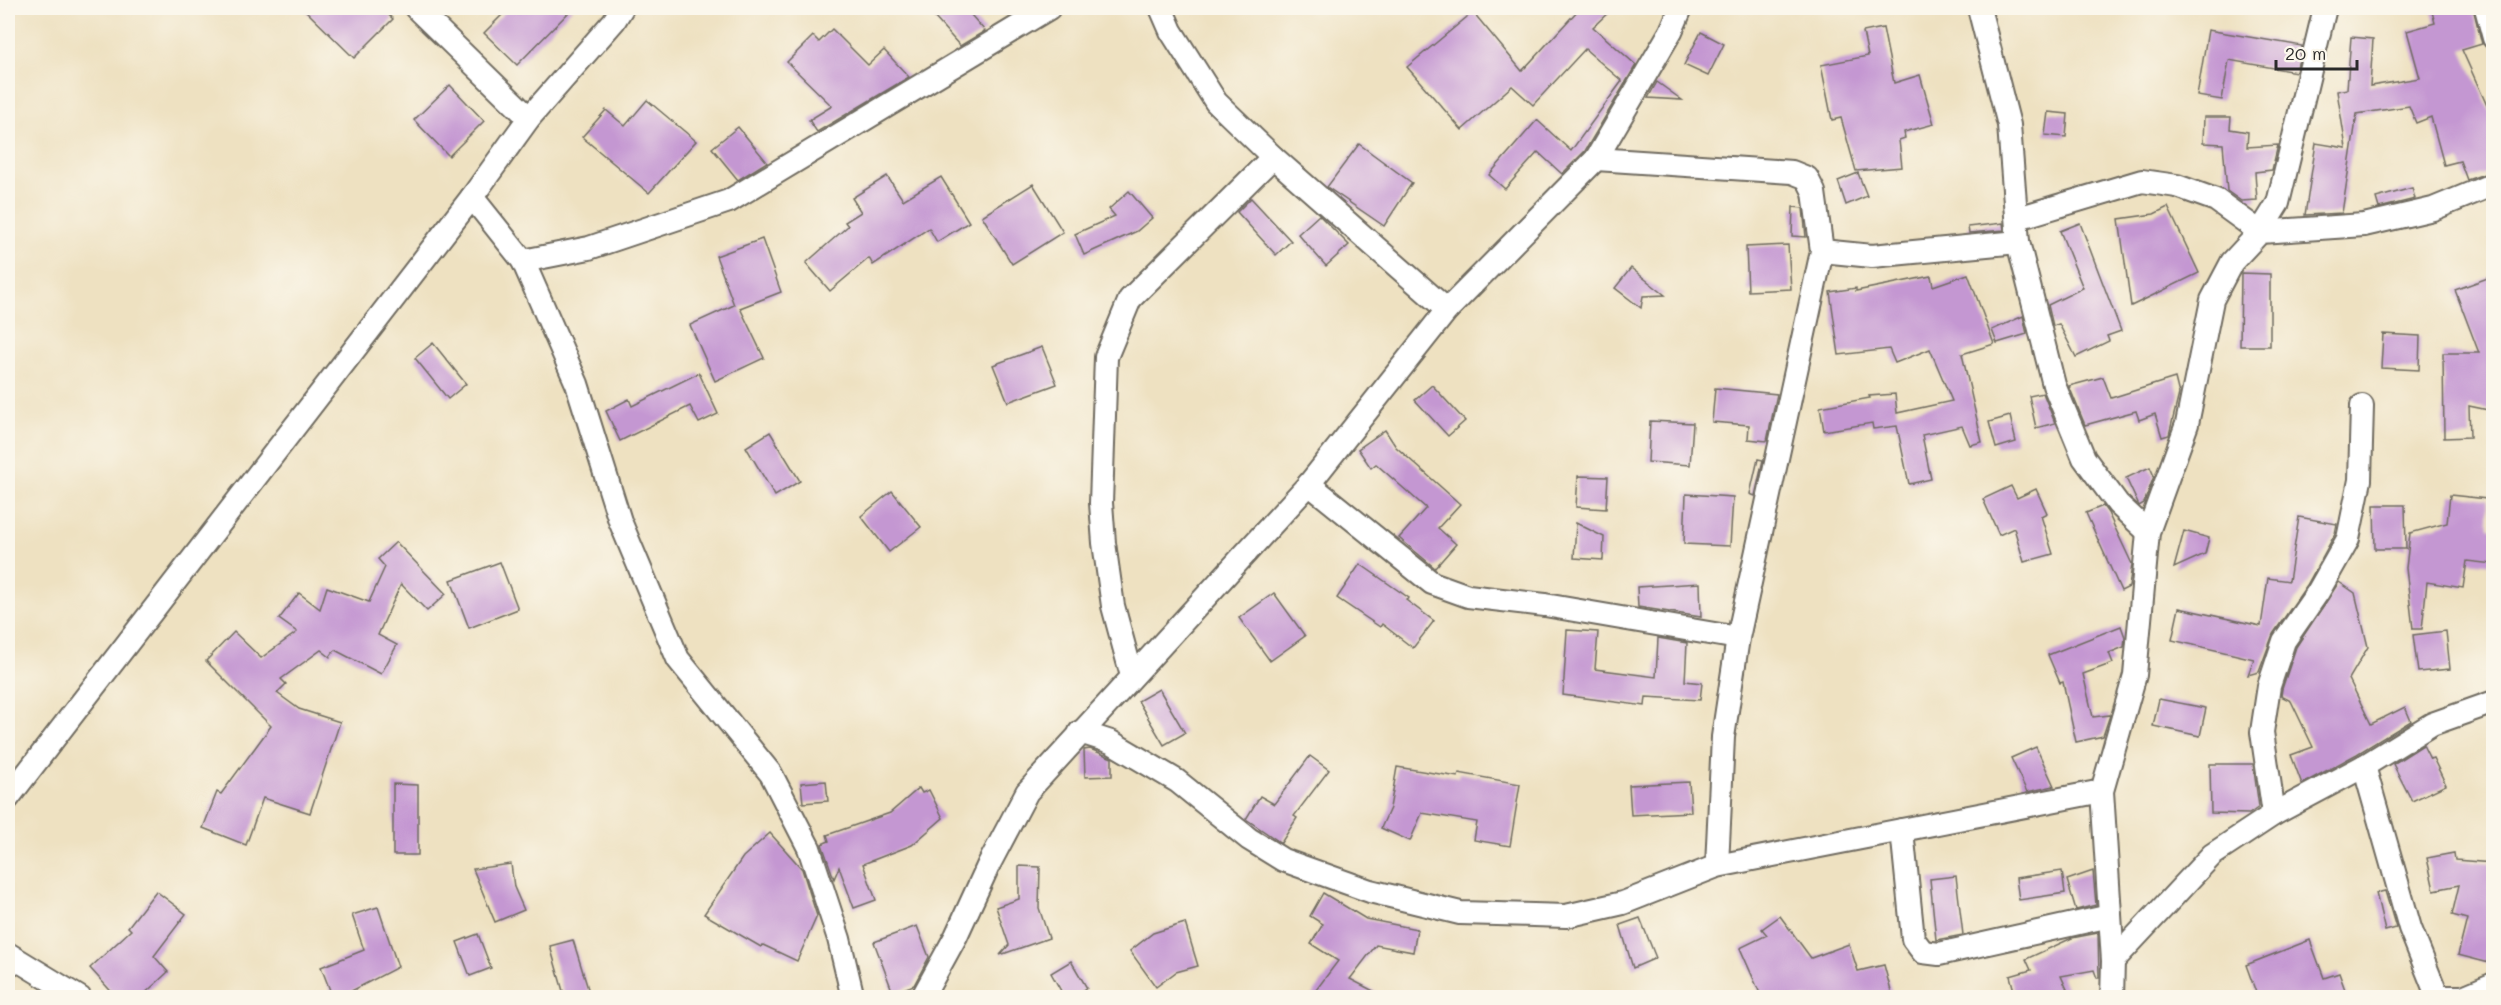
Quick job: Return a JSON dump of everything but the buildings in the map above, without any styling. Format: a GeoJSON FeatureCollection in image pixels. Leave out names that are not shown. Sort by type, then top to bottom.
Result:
{"type":"FeatureCollection","features":[{"type":"Feature","properties":{"kind":"street"},"geometry":{"type":"LineString","coordinates":[[416,8],[530,118]]}},
{"type":"Feature","properties":{"kind":"street"},"geometry":{"type":"LineString","coordinates":[[8,798],[472,197],[530,118],[614,21],[622,8]]}},
{"type":"Feature","properties":{"kind":"street"},"geometry":{"type":"LineString","coordinates":[[523,261],[589,248],[729,201],[1049,8]]}},
{"type":"Feature","properties":{"kind":"street"},"geometry":{"type":"LineString","coordinates":[[1161,8],[1172,31],[1216,102],[1273,157],[1448,310]]}},
{"type":"Feature","properties":{"kind":"street"},"geometry":{"type":"LineString","coordinates":[[922,998],[956,936],[988,864],[1027,792],[1309,484],[1448,310],[1596,159],[1671,31],[1681,8]]}},
{"type":"Feature","properties":{"kind":"street"},"geometry":{"type":"LineString","coordinates":[[1979,8],[2009,125],[2018,218],[2018,242],[2054,386],[2084,458],[2118,504],[2148,532]]}},
{"type":"Feature","properties":{"kind":"street"},"geometry":{"type":"LineString","coordinates":[[2112,998],[2113,961],[2102,790],[2135,675],[2148,532],[2187,424],[2212,300],[2232,262],[2260,232],[2278,203],[2325,8]]}},
{"type":"Feature","properties":{"kind":"street"},"geometry":{"type":"LineString","coordinates":[[2486,8],[2493,38]]}},
{"type":"Feature","properties":{"kind":"street"},"geometry":{"type":"LineString","coordinates":[[1132,676],[1113,606],[1104,543],[1101,503],[1106,357],[1130,299],[1273,157]]}},
{"type":"Feature","properties":{"kind":"street"},"geometry":{"type":"LineString","coordinates":[[1596,159],[1792,172],[1807,178],[1814,192],[1822,251],[1738,638],[1722,737],[1717,866]]}},
{"type":"Feature","properties":{"kind":"street"},"geometry":{"type":"LineString","coordinates":[[2018,218],[2142,181],[2177,186],[2216,200],[2260,232],[2364,225],[2433,208],[2493,184]]}},
{"type":"Feature","properties":{"kind":"street"},"geometry":{"type":"LineString","coordinates":[[472,197],[523,261],[577,384],[620,521],[678,659],[771,774],[809,848],[839,939],[853,998]]}},
{"type":"Feature","properties":{"kind":"street"},"geometry":{"type":"LineString","coordinates":[[1822,251],[1872,256],[2018,242]]}},
{"type":"Feature","properties":{"kind":"street"},"geometry":{"type":"LineString","coordinates":[[2274,814],[2262,732],[2269,686],[2284,640],[2318,592],[2348,539],[2360,480],[2362,406]]}},
{"type":"Feature","properties":{"kind":"street"},"geometry":{"type":"LineString","coordinates":[[1309,484],[1432,583],[1468,596],[1545,605],[1738,638]]}},
{"type":"Feature","properties":{"kind":"street"},"geometry":{"type":"LineString","coordinates":[[2113,961],[2212,855],[2274,814],[2364,766],[2432,724],[2493,702]]}},
{"type":"Feature","properties":{"kind":"street"},"geometry":{"type":"LineString","coordinates":[[1080,732],[1112,742],[1177,781],[1249,840],[1283,860],[1370,891],[1460,913],[1566,916],[1623,903],[1717,866],[2102,790]]}},
{"type":"Feature","properties":{"kind":"street"},"geometry":{"type":"LineString","coordinates":[[2364,766],[2410,928],[2438,997],[2463,997],[2493,984]]}},
{"type":"Feature","properties":{"kind":"street"},"geometry":{"type":"LineString","coordinates":[[1902,830],[1913,939],[1923,952],[1939,954],[2110,916]]}},
{"type":"Feature","properties":{"kind":"street"},"geometry":{"type":"LineString","coordinates":[[8,954],[80,998]]}}]}
